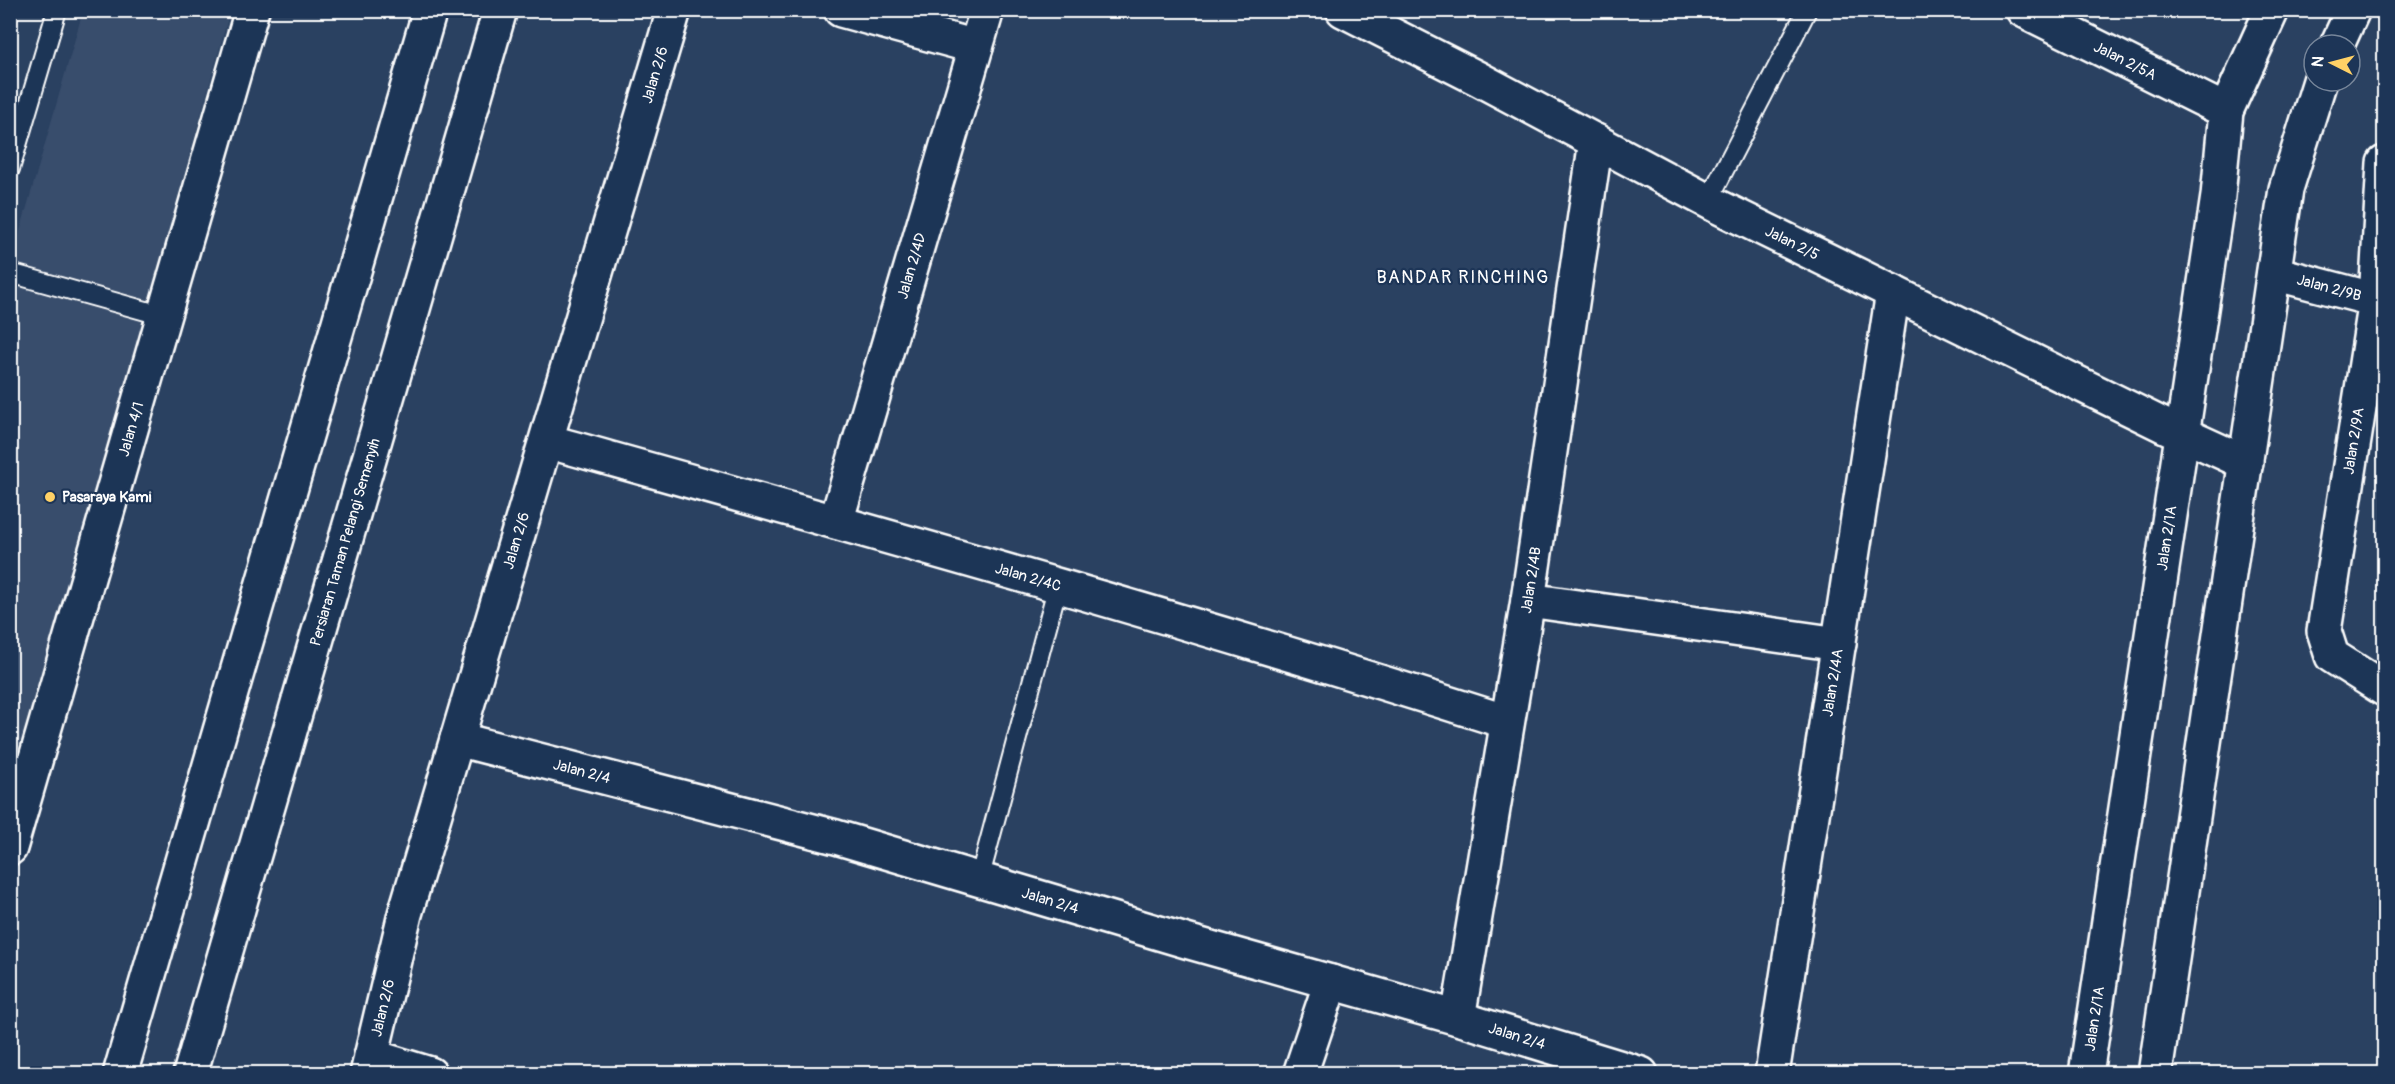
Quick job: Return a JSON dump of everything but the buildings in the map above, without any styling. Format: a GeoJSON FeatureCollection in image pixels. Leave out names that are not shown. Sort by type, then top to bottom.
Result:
{"type":"FeatureCollection","features":[{"type":"Feature","properties":{"kind":"street","name":"Jalan 4/1"},"geometry":{"type":"LineString","coordinates":[[10,848],[18,793],[164,316],[252,10]]}},
{"type":"Feature","properties":{"kind":"street"},"geometry":{"type":"LineString","coordinates":[[120,1074],[430,10]]}},
{"type":"Feature","properties":{"kind":"street","name":"Jalan 2/6"},"geometry":{"type":"LineString","coordinates":[[369,1065],[405,914],[674,10]]}},
{"type":"Feature","properties":{"kind":"street"},"geometry":{"type":"LineString","coordinates":[[841,10],[976,47]]}},
{"type":"Feature","properties":{"kind":"street","name":"Jalan 2/4D"},"geometry":{"type":"LineString","coordinates":[[836,522],[987,10]]}},
{"type":"Feature","properties":{"kind":"street","name":"Jalan 2/5"},"geometry":{"type":"LineString","coordinates":[[1343,10],[1708,201],[2183,435],[2246,463]]}},
{"type":"Feature","properties":{"kind":"street","name":"Jalan 2/5A"},"geometry":{"type":"LineString","coordinates":[[2023,10],[2226,111]]}},
{"type":"Feature","properties":{"kind":"street","name":"Jalan 2/1A"},"geometry":{"type":"LineString","coordinates":[[2086,1074],[2218,195],[2226,111],[2272,10]]}},
{"type":"Feature","properties":{"kind":"street"},"geometry":{"type":"LineString","coordinates":[[2342,33],[2353,10]]}},
{"type":"Feature","properties":{"kind":"street","name":"Persiaran Taman Pelangi Semenyih"},"geometry":{"type":"LineString","coordinates":[[190,1074],[499,11]]}},
{"type":"Feature","properties":{"kind":"street"},"geometry":{"type":"LineString","coordinates":[[2155,1074],[2286,189],[2316,93]]}},
{"type":"Feature","properties":{"kind":"street","name":"Jalan 2/4B"},"geometry":{"type":"LineString","coordinates":[[1458,1018],[1528,600],[1596,141]]}},
{"type":"Feature","properties":{"kind":"street","name":"Jalan 2/9A"},"geometry":{"type":"LineString","coordinates":[[2385,163],[2380,302],[2324,631],[2332,656],[2385,689]]}},
{"type":"Feature","properties":{"kind":"street","name":"Jalan 2/9B"},"geometry":{"type":"LineString","coordinates":[[2274,273],[2380,302]]}},
{"type":"Feature","properties":{"kind":"street","name":"Jalan 2/4A"},"geometry":{"type":"LineString","coordinates":[[1772,1074],[1893,292]]}},
{"type":"Feature","properties":{"kind":"street","name":"Jalan 2/4C"},"geometry":{"type":"LineString","coordinates":[[547,441],[1058,585],[1338,667],[1507,722]]}},
{"type":"Feature","properties":{"kind":"street"},"geometry":{"type":"LineString","coordinates":[[1528,600],[1839,644]]}},
{"type":"Feature","properties":{"kind":"street","name":"Jalan 2/4"},"geometry":{"type":"LineString","coordinates":[[457,739],[836,837],[1458,1018],[1641,1074]]}},
{"type":"Feature","properties":{"kind":"street"},"geometry":{"type":"LineString","coordinates":[[1300,1074],[1331,982]]}},
{"type":"Feature","properties":{"kind":"street"},"geometry":{"type":"LineString","coordinates":[[369,1065],[430,1074]]}},
{"type":"Feature","properties":{"kind":"lane"},"geometry":{"type":"LineString","coordinates":[[10,170],[57,10]]}},
{"type":"Feature","properties":{"kind":"lane"},"geometry":{"type":"LineString","coordinates":[[1708,201],[1808,10]]}},
{"type":"Feature","properties":{"kind":"lane"},"geometry":{"type":"LineString","coordinates":[[10,273],[164,316]]}},
{"type":"Feature","properties":{"kind":"lane"},"geometry":{"type":"LineString","coordinates":[[979,880],[1058,585]]}},
{"type":"Feature","properties":{"kind":"shaded area"},"geometry":{"type":"Polygon","coordinates":[[[83,11],[230,11],[11,793],[11,263],[83,11]]]}},
{"type":"Feature","properties":{"kind":"place","name":"Pasaraya Kami"},"geometry":{"type":"Point","coordinates":[50,497]}},
{"type":"Feature","properties":{"kind":"district","name":"BANDAR RINCHING"},"geometry":{"type":"Point","coordinates":[1463,277]}}]}
